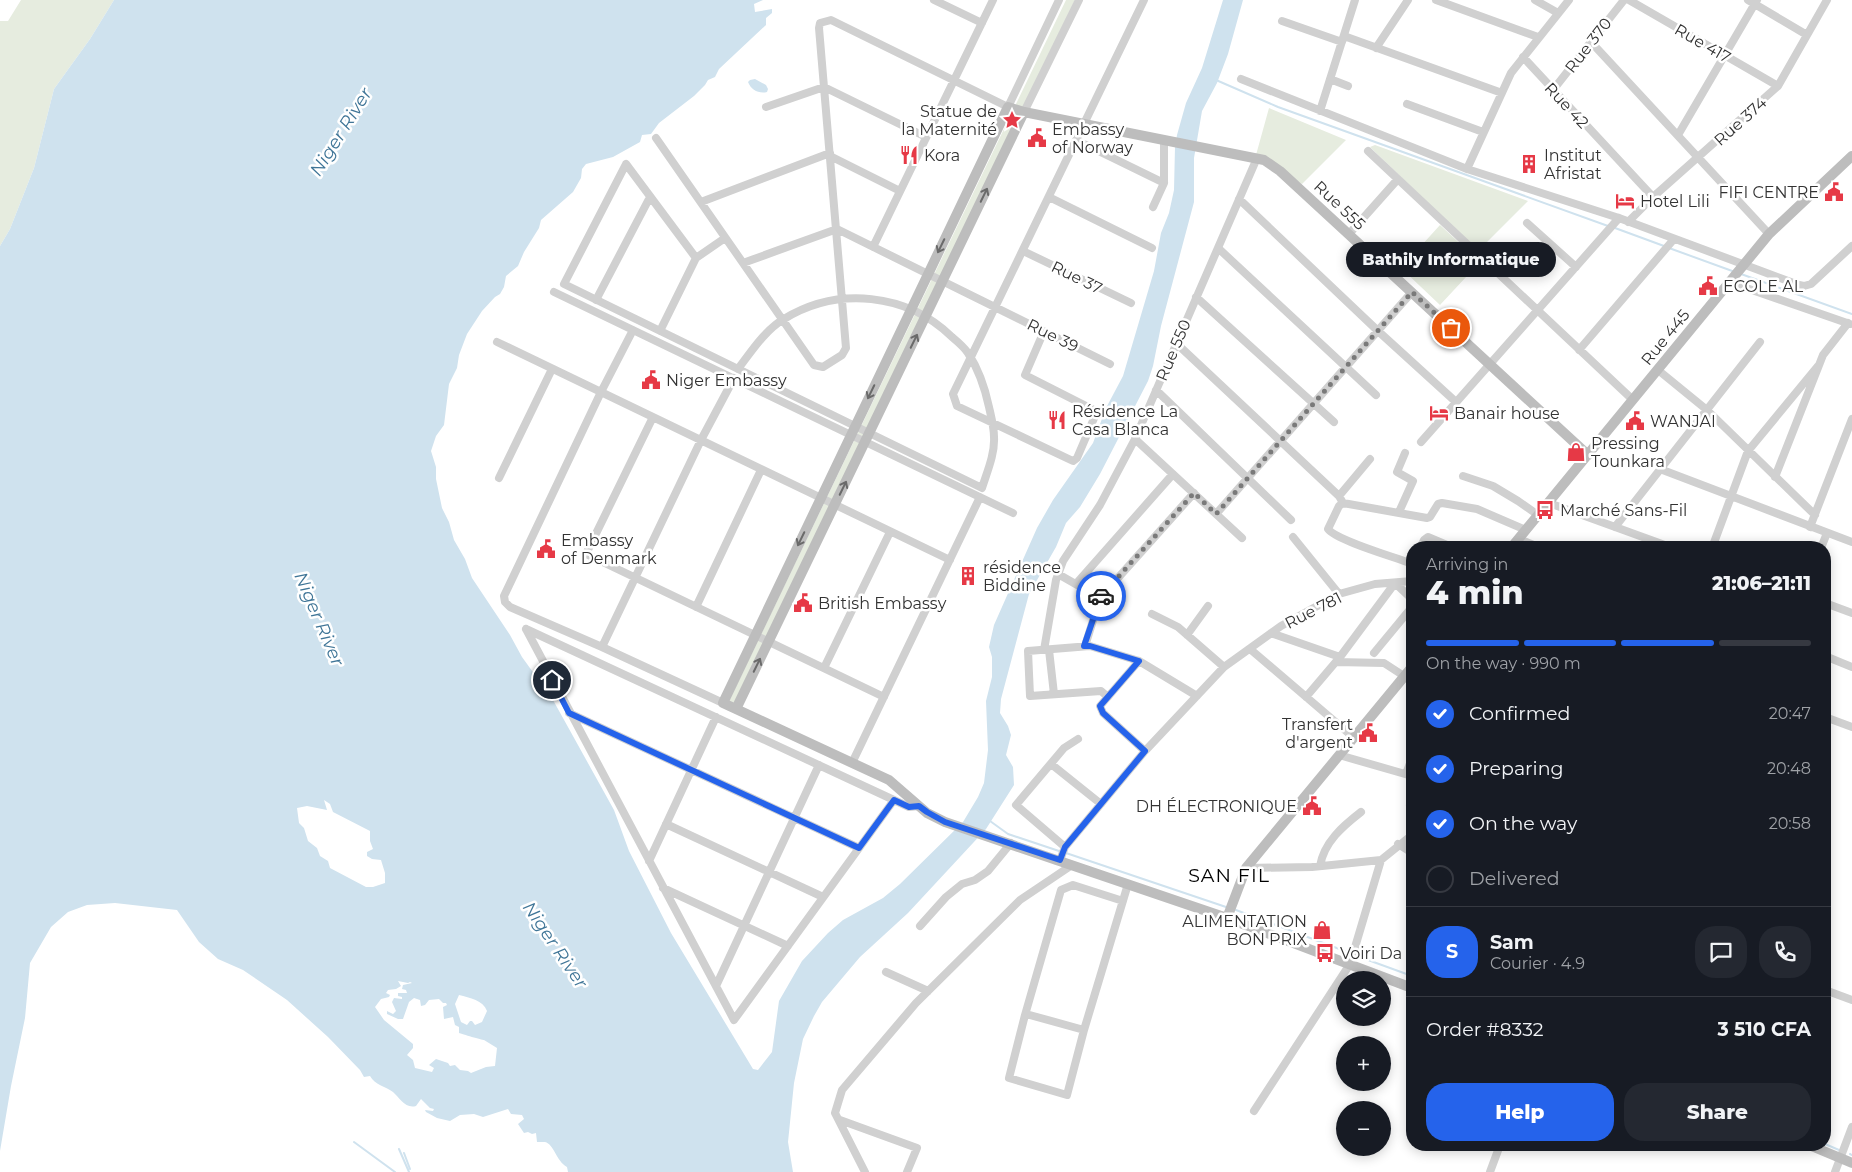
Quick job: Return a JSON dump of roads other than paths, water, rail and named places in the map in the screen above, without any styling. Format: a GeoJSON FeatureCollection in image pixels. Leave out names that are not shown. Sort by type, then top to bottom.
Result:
{"type":"FeatureCollection","features":[{"type":"Feature","properties":{"kind":"street"},"geometry":{"type":"LineString","coordinates":[[934,0],[982,23]]}},
{"type":"Feature","properties":{"kind":"street"},"geometry":{"type":"LineString","coordinates":[[873,247],[993,0]]}},
{"type":"Feature","properties":{"kind":"street"},"geometry":{"type":"LineString","coordinates":[[723,703],[1059,0]]}},
{"type":"Feature","properties":{"kind":"street"},"geometry":{"type":"LineString","coordinates":[[736,709],[1078,0]]}},
{"type":"Feature","properties":{"kind":"street"},"geometry":{"type":"LineString","coordinates":[[1044,331],[1024,375],[1095,412],[1077,458],[1072,461],[957,406],[953,394],[1144,0]]}},
{"type":"Feature","properties":{"kind":"street"},"geometry":{"type":"LineString","coordinates":[[1320,111],[1355,0]]}},
{"type":"Feature","properties":{"kind":"street"},"geometry":{"type":"LineString","coordinates":[[1376,48],[1408,0]]}},
{"type":"Feature","properties":{"kind":"street"},"geometry":{"type":"LineString","coordinates":[[1436,0],[1538,38]]}},
{"type":"Feature","properties":{"kind":"street"},"geometry":{"type":"LineString","coordinates":[[1535,0],[1558,14]]}},
{"type":"Feature","properties":{"kind":"street"},"geometry":{"type":"LineString","coordinates":[[1468,168],[1510,73],[1569,0]]}},
{"type":"Feature","properties":{"kind":"street","name":"Rue 370"},"geometry":{"type":"LineString","coordinates":[[1553,90],[1624,0]]}},
{"type":"Feature","properties":{"kind":"street","name":"Rue 417"},"geometry":{"type":"LineString","coordinates":[[1628,0],[1778,86]]}},
{"type":"Feature","properties":{"kind":"street","name":"Rue 374"},"geometry":{"type":"LineString","coordinates":[[1628,222],[1778,86],[1827,0]]}},
{"type":"Feature","properties":{"kind":"street"},"geometry":{"type":"LineString","coordinates":[[1678,135],[1725,55],[1753,1],[1807,35]]}},
{"type":"Feature","properties":{"kind":"street"},"geometry":{"type":"LineString","coordinates":[[656,138],[814,365],[823,367],[842,355],[846,348],[820,23],[831,20],[1008,107]]}},
{"type":"Feature","properties":{"kind":"street"},"geometry":{"type":"LineString","coordinates":[[1282,21],[1376,48],[1502,93]]}},
{"type":"Feature","properties":{"kind":"street"},"geometry":{"type":"LineString","coordinates":[[1591,42],[1769,234]]}},
{"type":"Feature","properties":{"kind":"street","name":"Rue 42"},"geometry":{"type":"LineString","coordinates":[[1522,57],[1653,198]]}},
{"type":"Feature","properties":{"kind":"street"},"geometry":{"type":"LineString","coordinates":[[1241,79],[1468,168],[1619,218],[1741,267],[1804,286],[1811,284],[1852,246]]}},
{"type":"Feature","properties":{"kind":"street"},"geometry":{"type":"LineString","coordinates":[[1330,79],[1348,86]]}},
{"type":"Feature","properties":{"kind":"street"},"geometry":{"type":"LineString","coordinates":[[766,107],[824,87],[926,138]]}},
{"type":"Feature","properties":{"kind":"street"},"geometry":{"type":"LineString","coordinates":[[1407,104],[1483,132]]}},
{"type":"Feature","properties":{"kind":"street","name":"Rue 555"},"geometry":{"type":"LineString","coordinates":[[1008,107],[1024,112],[1257,158],[1280,171],[1588,455]]}},
{"type":"Feature","properties":{"kind":"street"},"geometry":{"type":"LineString","coordinates":[[1076,140],[1164,184]]}},
{"type":"Feature","properties":{"kind":"street"},"geometry":{"type":"LineString","coordinates":[[1153,207],[1164,184],[1169,141]]}},
{"type":"Feature","properties":{"kind":"street"},"geometry":{"type":"LineString","coordinates":[[1368,151],[1633,400]]}},
{"type":"Feature","properties":{"kind":"street"},"geometry":{"type":"LineString","coordinates":[[701,202],[830,154],[900,191]]}},
{"type":"Feature","properties":{"kind":"street","name":"Rue 445"},"geometry":{"type":"LineString","coordinates":[[1519,539],[1769,234],[1852,156]]}},
{"type":"Feature","properties":{"kind":"street","name":"Rue 550"},"geometry":{"type":"LineString","coordinates":[[1054,694],[1046,650],[1058,574],[1068,553],[1100,505],[1135,439],[1257,158]]}},
{"type":"Feature","properties":{"kind":"street"},"geometry":{"type":"LineString","coordinates":[[696,258],[626,164],[564,284],[738,369],[853,431]]}},
{"type":"Feature","properties":{"kind":"street"},"geometry":{"type":"LineString","coordinates":[[1349,234],[1398,179]]}},
{"type":"Feature","properties":{"kind":"street"},"geometry":{"type":"LineString","coordinates":[[596,300],[650,197]]}},
{"type":"Feature","properties":{"kind":"street"},"geometry":{"type":"LineString","coordinates":[[1049,197],[1152,248]]}},
{"type":"Feature","properties":{"kind":"street"},"geometry":{"type":"LineString","coordinates":[[1239,199],[1456,402]]}},
{"type":"Feature","properties":{"kind":"street"},"geometry":{"type":"LineString","coordinates":[[1421,442],[1619,218]]}},
{"type":"Feature","properties":{"kind":"street"},"geometry":{"type":"LineString","coordinates":[[1527,223],[1576,267]]}},
{"type":"Feature","properties":{"kind":"street"},"geometry":{"type":"LineString","coordinates":[[743,263],[837,229]]}},
{"type":"Feature","properties":{"kind":"street","name":"Rue 39"},"geometry":{"type":"LineString","coordinates":[[837,229],[1110,364]]}},
{"type":"Feature","properties":{"kind":"street"},"geometry":{"type":"LineString","coordinates":[[660,331],[696,258],[725,238]]}},
{"type":"Feature","properties":{"kind":"street"},"geometry":{"type":"LineString","coordinates":[[1579,350],[1674,239]]}},
{"type":"Feature","properties":{"kind":"street"},"geometry":{"type":"LineString","coordinates":[[1218,248],[1376,395]]}},
{"type":"Feature","properties":{"kind":"street","name":"Rue 37"},"geometry":{"type":"LineString","coordinates":[[1023,250],[1132,303]]}},
{"type":"Feature","properties":{"kind":"street"},"geometry":{"type":"LineString","coordinates":[[1730,280],[1850,324],[1823,355],[1775,477]]}},
{"type":"Feature","properties":{"kind":"street"},"geometry":{"type":"LineString","coordinates":[[554,292],[734,378],[982,488],[989,466],[994,437],[984,387],[967,352],[940,325],[912,308],[892,302],[857,298],[821,303],[782,319],[773,326],[738,369]]}},
{"type":"Feature","properties":{"kind":"street"},"geometry":{"type":"LineString","coordinates":[[1216,514],[1412,292]]}},
{"type":"Feature","properties":{"kind":"street"},"geometry":{"type":"LineString","coordinates":[[1196,297],[1334,422]]}},
{"type":"Feature","properties":{"kind":"street"},"geometry":{"type":"LineString","coordinates":[[633,330],[601,392],[504,596],[505,602],[510,607],[602,647],[889,780],[919,806],[945,822],[1072,865],[1090,867],[1128,884],[1147,887],[1406,986]]}},
{"type":"Feature","properties":{"kind":"street"},"geometry":{"type":"LineString","coordinates":[[497,342],[950,560]]}},
{"type":"Feature","properties":{"kind":"street"},"geometry":{"type":"LineString","coordinates":[[1615,527],[1760,342]]}},
{"type":"Feature","properties":{"kind":"street"},"geometry":{"type":"LineString","coordinates":[[1176,343],[1341,499],[1427,518],[1430,517],[1438,504],[1442,503],[1477,509],[1526,530]]}},
{"type":"Feature","properties":{"kind":"street"},"geometry":{"type":"LineString","coordinates":[[1715,541],[1748,451],[1818,366]]}},
{"type":"Feature","properties":{"kind":"street"},"geometry":{"type":"LineString","coordinates":[[499,478],[552,369]]}},
{"type":"Feature","properties":{"kind":"street"},"geometry":{"type":"LineString","coordinates":[[1658,370],[1706,410],[1815,516]]}},
{"type":"Feature","properties":{"kind":"street"},"geometry":{"type":"LineString","coordinates":[[602,647],[701,440],[734,378]]}},
{"type":"Feature","properties":{"kind":"street"},"geometry":{"type":"LineString","coordinates":[[1156,390],[1291,520]]}},
{"type":"Feature","properties":{"kind":"street"},"geometry":{"type":"LineString","coordinates":[[653,417],[586,554],[884,697]]}},
{"type":"Feature","properties":{"kind":"street"},"geometry":{"type":"LineString","coordinates":[[1810,526],[1852,419]]}},
{"type":"Feature","properties":{"kind":"street"},"geometry":{"type":"LineString","coordinates":[[867,437],[1014,513]]}},
{"type":"Feature","properties":{"kind":"street"},"geometry":{"type":"LineString","coordinates":[[1135,439],[1242,538]]}},
{"type":"Feature","properties":{"kind":"street"},"geometry":{"type":"LineString","coordinates":[[1399,512],[1413,481],[1398,472],[1405,453]]}},
{"type":"Feature","properties":{"kind":"street"},"geometry":{"type":"LineString","coordinates":[[1370,459],[1341,499],[1328,529],[1342,538],[1406,562]]}},
{"type":"Feature","properties":{"kind":"street"},"geometry":{"type":"LineString","coordinates":[[696,607],[761,470]]}},
{"type":"Feature","properties":{"kind":"street"},"geometry":{"type":"LineString","coordinates":[[1660,470],[1852,542]]}},
{"type":"Feature","properties":{"kind":"street"},"geometry":{"type":"LineString","coordinates":[[1076,584],[1173,474]]}},
{"type":"Feature","properties":{"kind":"street"},"geometry":{"type":"LineString","coordinates":[[1463,476],[1493,486],[1538,515]]}},
{"type":"Feature","properties":{"kind":"street"},"geometry":{"type":"LineString","coordinates":[[1084,646],[1100,598],[1194,493]]}},
{"type":"Feature","properties":{"kind":"street"},"geometry":{"type":"LineString","coordinates":[[852,763],[980,497]]}},
{"type":"Feature","properties":{"kind":"street"},"geometry":{"type":"LineString","coordinates":[[1549,503],[1653,541]]}},
{"type":"Feature","properties":{"kind":"street"},"geometry":{"type":"LineString","coordinates":[[824,668],[890,532]]}},
{"type":"Feature","properties":{"kind":"street"},"geometry":{"type":"LineString","coordinates":[[1824,541],[1827,533]]}},
{"type":"Feature","properties":{"kind":"street"},"geometry":{"type":"LineString","coordinates":[[1293,537],[1339,594]]}},
{"type":"Feature","properties":{"kind":"street"},"geometry":{"type":"LineString","coordinates":[[1424,541],[1428,537],[1437,541]]}},
{"type":"Feature","properties":{"kind":"street"},"geometry":{"type":"LineString","coordinates":[[1519,539],[1524,541]]}},
{"type":"Feature","properties":{"kind":"street"},"geometry":{"type":"LineString","coordinates":[[1058,574],[1100,598]]}},
{"type":"Feature","properties":{"kind":"street","name":"Rue 781"},"geometry":{"type":"LineString","coordinates":[[1060,860],[1065,847],[1145,751],[1224,667],[1281,626],[1339,594],[1375,584],[1406,582]]}},
{"type":"Feature","properties":{"kind":"street"},"geometry":{"type":"LineString","coordinates":[[1306,697],[1338,660],[1395,583],[1406,593]]}},
{"type":"Feature","properties":{"kind":"street"},"geometry":{"type":"LineString","coordinates":[[1831,605],[1852,612]]}},
{"type":"Feature","properties":{"kind":"street"},"geometry":{"type":"LineString","coordinates":[[1187,635],[1208,606]]}},
{"type":"Feature","properties":{"kind":"street"},"geometry":{"type":"LineString","coordinates":[[1152,614],[1178,627],[1224,667]]}},
{"type":"Feature","properties":{"kind":"street"},"geometry":{"type":"LineString","coordinates":[[1374,653],[1406,614]]}},
{"type":"Feature","properties":{"kind":"street"},"geometry":{"type":"LineString","coordinates":[[894,800],[734,1020],[526,629],[819,766],[894,800],[909,807],[919,806]]}},
{"type":"Feature","properties":{"kind":"street"},"geometry":{"type":"LineString","coordinates":[[1271,633],[1338,660],[1384,663],[1406,677]]}},
{"type":"Feature","properties":{"kind":"street"},"geometry":{"type":"LineString","coordinates":[[1108,697],[1101,691],[1030,696],[1028,651],[1090,646],[1139,661],[1197,696]]}},
{"type":"Feature","properties":{"kind":"street"},"geometry":{"type":"LineString","coordinates":[[1250,649],[1354,738]]}},
{"type":"Feature","properties":{"kind":"street"},"geometry":{"type":"LineString","coordinates":[[1831,658],[1852,667]]}},
{"type":"Feature","properties":{"kind":"street"},"geometry":{"type":"LineString","coordinates":[[1139,661],[1100,706],[1103,713],[1145,751]]}},
{"type":"Feature","properties":{"kind":"street"},"geometry":{"type":"LineString","coordinates":[[1227,918],[1246,868],[1339,755],[1406,680]]}},
{"type":"Feature","properties":{"kind":"street"},"geometry":{"type":"LineString","coordinates":[[569,713],[859,848]]}},
{"type":"Feature","properties":{"kind":"street"},"geometry":{"type":"LineString","coordinates":[[649,861],[716,717]]}},
{"type":"Feature","properties":{"kind":"street"},"geometry":{"type":"LineString","coordinates":[[1831,719],[1852,727]]}},
{"type":"Feature","properties":{"kind":"street"},"geometry":{"type":"LineString","coordinates":[[1065,847],[1016,805],[1064,748],[1078,739]]}},
{"type":"Feature","properties":{"kind":"street"},"geometry":{"type":"LineString","coordinates":[[1339,755],[1406,774]]}},
{"type":"Feature","properties":{"kind":"street"},"geometry":{"type":"LineString","coordinates":[[1051,764],[1101,804]]}},
{"type":"Feature","properties":{"kind":"street"},"geometry":{"type":"LineString","coordinates":[[716,986],[819,766]]}},
{"type":"Feature","properties":{"kind":"street"},"geometry":{"type":"LineString","coordinates":[[1320,866],[1322,854],[1342,827],[1361,812]]}},
{"type":"Feature","properties":{"kind":"street"},"geometry":{"type":"LineString","coordinates":[[666,824],[823,898]]}},
{"type":"Feature","properties":{"kind":"street"},"geometry":{"type":"LineString","coordinates":[[1254,1111],[1350,964],[1381,860],[1406,839]]}},
{"type":"Feature","properties":{"kind":"street"},"geometry":{"type":"LineString","coordinates":[[920,926],[946,897],[962,884],[975,880],[988,872],[1011,844]]}},
{"type":"Feature","properties":{"kind":"street"},"geometry":{"type":"LineString","coordinates":[[1398,844],[1406,849]]}},
{"type":"Feature","properties":{"kind":"street"},"geometry":{"type":"LineString","coordinates":[[1246,868],[1320,866],[1381,860]]}},
{"type":"Feature","properties":{"kind":"street"},"geometry":{"type":"LineString","coordinates":[[865,1172],[835,1113],[842,1090],[916,1003],[1020,900],[1072,865]]}},
{"type":"Feature","properties":{"kind":"street"},"geometry":{"type":"LineString","coordinates":[[1123,900],[1073,885],[1061,890],[1009,1078],[1067,1094],[1074,1083],[1084,1030],[1128,884]]}},
{"type":"Feature","properties":{"kind":"street"},"geometry":{"type":"LineString","coordinates":[[664,888],[788,946]]}},
{"type":"Feature","properties":{"kind":"street"},"geometry":{"type":"LineString","coordinates":[[886,972],[928,991]]}},
{"type":"Feature","properties":{"kind":"street"},"geometry":{"type":"LineString","coordinates":[[1831,992],[1852,1000]]}},
{"type":"Feature","properties":{"kind":"street"},"geometry":{"type":"LineString","coordinates":[[1026,1014],[1084,1030]]}},
{"type":"Feature","properties":{"kind":"street"},"geometry":{"type":"LineString","coordinates":[[840,1120],[917,1148],[907,1172]]}},
{"type":"Feature","properties":{"kind":"street"},"geometry":{"type":"LineString","coordinates":[[1835,1172],[1852,1127]]}},
{"type":"Feature","properties":{"kind":"street"},"geometry":{"type":"LineString","coordinates":[[1490,1172],[1498,1151]]}},
{"type":"Feature","properties":{"kind":"street"},"geometry":{"type":"LineString","coordinates":[[1823,1151],[1852,1163]]}},
{"type":"Feature","properties":{"kind":"water","name":"Niger River"},"geometry":{"type":"Polygon","coordinates":[[[114,0],[763,0],[754,4],[755,12],[772,9],[772,13],[766,18],[766,25],[719,69],[715,77],[708,80],[694,96],[659,123],[651,134],[642,135],[640,142],[613,157],[586,164],[582,169],[581,178],[573,192],[541,220],[539,228],[524,252],[518,266],[506,276],[504,287],[500,294],[482,311],[467,334],[459,355],[457,368],[449,384],[444,425],[436,436],[431,451],[436,467],[436,479],[442,508],[449,522],[454,540],[465,559],[472,578],[510,635],[522,657],[553,700],[614,810],[629,851],[671,933],[753,1069],[758,1070],[772,1052],[779,1001],[802,961],[843,920],[883,898],[900,884],[963,822],[978,797],[984,783],[988,750],[986,701],[992,677],[992,657],[989,647],[994,625],[1037,528],[1053,500],[1093,443],[1106,408],[1123,376],[1154,271],[1161,233],[1169,213],[1174,190],[1175,147],[1186,103],[1202,68],[1223,0],[1243,0],[1228,54],[1217,83],[1202,111],[1194,158],[1194,202],[1148,381],[1100,474],[1080,507],[1066,523],[1056,547],[1029,594],[1001,699],[1000,713],[1011,735],[1006,755],[1013,767],[1014,785],[986,829],[908,913],[860,957],[822,1002],[814,1016],[803,1039],[794,1083],[788,1142],[793,1172],[568,1172],[567,1167],[560,1161],[548,1143],[537,1142],[536,1133],[524,1133],[518,1124],[524,1119],[522,1115],[511,1114],[508,1109],[483,1117],[474,1114],[460,1115],[450,1121],[437,1118],[426,1112],[425,1110],[433,1111],[434,1109],[430,1108],[421,1099],[416,1106],[409,1106],[370,1076],[364,1077],[360,1070],[328,1037],[287,1000],[243,970],[218,959],[199,942],[177,910],[115,903],[87,905],[68,912],[51,927],[30,963],[25,1018],[0,1151],[0,246],[10,229],[34,168],[54,89],[90,39],[114,0]],[[324,800],[327,810],[307,806],[297,808],[299,823],[304,828],[308,841],[317,848],[320,856],[328,861],[330,868],[366,887],[385,883],[385,873],[381,860],[372,859],[367,856],[367,852],[373,849],[370,841],[370,831],[333,812],[330,804],[324,800]],[[398,981],[401,986],[388,990],[386,993],[390,995],[389,997],[381,999],[375,1007],[384,1020],[413,1044],[413,1048],[407,1055],[413,1060],[415,1068],[432,1072],[434,1068],[429,1065],[436,1059],[471,1073],[486,1067],[495,1066],[497,1048],[484,1040],[459,1033],[459,1027],[455,1025],[453,1017],[444,1019],[443,1007],[447,1005],[439,999],[429,1000],[425,1005],[421,1006],[420,1000],[414,998],[409,1002],[403,1019],[387,1014],[387,1011],[393,1014],[396,1011],[392,1002],[394,998],[402,999],[402,997],[398,996],[398,993],[407,993],[406,990],[402,989],[403,985],[412,983],[398,981]],[[459,995],[455,1004],[461,1022],[467,1025],[470,1021],[475,1025],[482,1022],[487,1011],[482,1004],[472,998],[459,995]]]}},
{"type":"Feature","properties":{"kind":"water"},"geometry":{"type":"Polygon","coordinates":[[[755,79],[766,85],[767,92],[758,92],[751,87],[748,82],[755,79]]]}},
{"type":"Feature","properties":{"kind":"waterway"},"geometry":{"type":"LineString","coordinates":[[1216,80],[1278,107],[1608,226]]}},
{"type":"Feature","properties":{"kind":"waterway"},"geometry":{"type":"LineString","coordinates":[[1615,228],[1664,246]]}},
{"type":"Feature","properties":{"kind":"waterway"},"geometry":{"type":"LineString","coordinates":[[1669,248],[1735,272]]}},
{"type":"Feature","properties":{"kind":"waterway"},"geometry":{"type":"LineString","coordinates":[[1741,274],[1852,314]]}},
{"type":"Feature","properties":{"kind":"waterway"},"geometry":{"type":"LineString","coordinates":[[990,821],[1008,834],[1059,851]]}},
{"type":"Feature","properties":{"kind":"waterway"},"geometry":{"type":"LineString","coordinates":[[1066,853],[1226,907]]}},
{"type":"Feature","properties":{"kind":"waterway"},"geometry":{"type":"LineString","coordinates":[[1236,910],[1350,953]]}},
{"type":"Feature","properties":{"kind":"waterway"},"geometry":{"type":"LineString","coordinates":[[1357,956],[1406,974]]}},
{"type":"Feature","properties":{"kind":"waterway"},"geometry":{"type":"LineString","coordinates":[[354,1142],[395,1172]]}},
{"type":"Feature","properties":{"kind":"waterway"},"geometry":{"type":"LineString","coordinates":[[1831,1147],[1839,1150]]}},
{"type":"Feature","properties":{"kind":"waterway"},"geometry":{"type":"LineString","coordinates":[[399,1149],[409,1172]]}},
{"type":"Feature","properties":{"kind":"waterway"},"geometry":{"type":"LineString","coordinates":[[404,1153],[410,1169]]}},
{"type":"Feature","properties":{"kind":"place","name":"Statue de la Maternité"},"geometry":{"type":"Point","coordinates":[1012,120]}},
{"type":"Feature","properties":{"kind":"place","name":"Embassy of Norway"},"geometry":{"type":"Point","coordinates":[1037,138]}},
{"type":"Feature","properties":{"kind":"place","name":"Kora"},"geometry":{"type":"Point","coordinates":[909,155]}},
{"type":"Feature","properties":{"kind":"place","name":"Institut Afristat"},"geometry":{"type":"Point","coordinates":[1529,164]}},
{"type":"Feature","properties":{"kind":"place","name":"FIFI CENTRE"},"geometry":{"type":"Point","coordinates":[1834,192]}},
{"type":"Feature","properties":{"kind":"place","name":"Hotel Lili"},"geometry":{"type":"Point","coordinates":[1625,201]}},
{"type":"Feature","properties":{"kind":"place","name":"ECOLE AL"},"geometry":{"type":"Point","coordinates":[1708,286]}},
{"type":"Feature","properties":{"kind":"place","name":"Bathily Informatique"},"geometry":{"type":"Point","coordinates":[1451,328]}},
{"type":"Feature","properties":{"kind":"place","name":"Niger Embassy"},"geometry":{"type":"Point","coordinates":[651,380]}},
{"type":"Feature","properties":{"kind":"place","name":"Banair house"},"geometry":{"type":"Point","coordinates":[1439,413]}},
{"type":"Feature","properties":{"kind":"place","name":"Résidence La Casa Blanca"},"geometry":{"type":"Point","coordinates":[1057,420]}},
{"type":"Feature","properties":{"kind":"place","name":"WANJAI"},"geometry":{"type":"Point","coordinates":[1635,421]}},
{"type":"Feature","properties":{"kind":"place","name":"Pressing Tounkara"},"geometry":{"type":"Point","coordinates":[1576,452]}},
{"type":"Feature","properties":{"kind":"place","name":"Marché Sans-Fil"},"geometry":{"type":"Point","coordinates":[1545,510]}},
{"type":"Feature","properties":{"kind":"place","name":"Embassy of Denmark"},"geometry":{"type":"Point","coordinates":[546,549]}},
{"type":"Feature","properties":{"kind":"place","name":"résidence Biddine"},"geometry":{"type":"Point","coordinates":[968,576]}},
{"type":"Feature","properties":{"kind":"place","name":"British Embassy"},"geometry":{"type":"Point","coordinates":[803,603]}},
{"type":"Feature","properties":{"kind":"place","name":"Transfert d'argent"},"geometry":{"type":"Point","coordinates":[1368,733]}},
{"type":"Feature","properties":{"kind":"place","name":"DH ÉLECTRONIQUE"},"geometry":{"type":"Point","coordinates":[1312,806]}},
{"type":"Feature","properties":{"kind":"place","name":"ALIMENTATION BON PRIX"},"geometry":{"type":"Point","coordinates":[1322,930]}},
{"type":"Feature","properties":{"kind":"place","name":"Voiri Da"},"geometry":{"type":"Point","coordinates":[1325,953]}},
{"type":"Feature","properties":{"kind":"district","name":"SAN FIL"},"geometry":{"type":"Point","coordinates":[1229,875]}}]}
